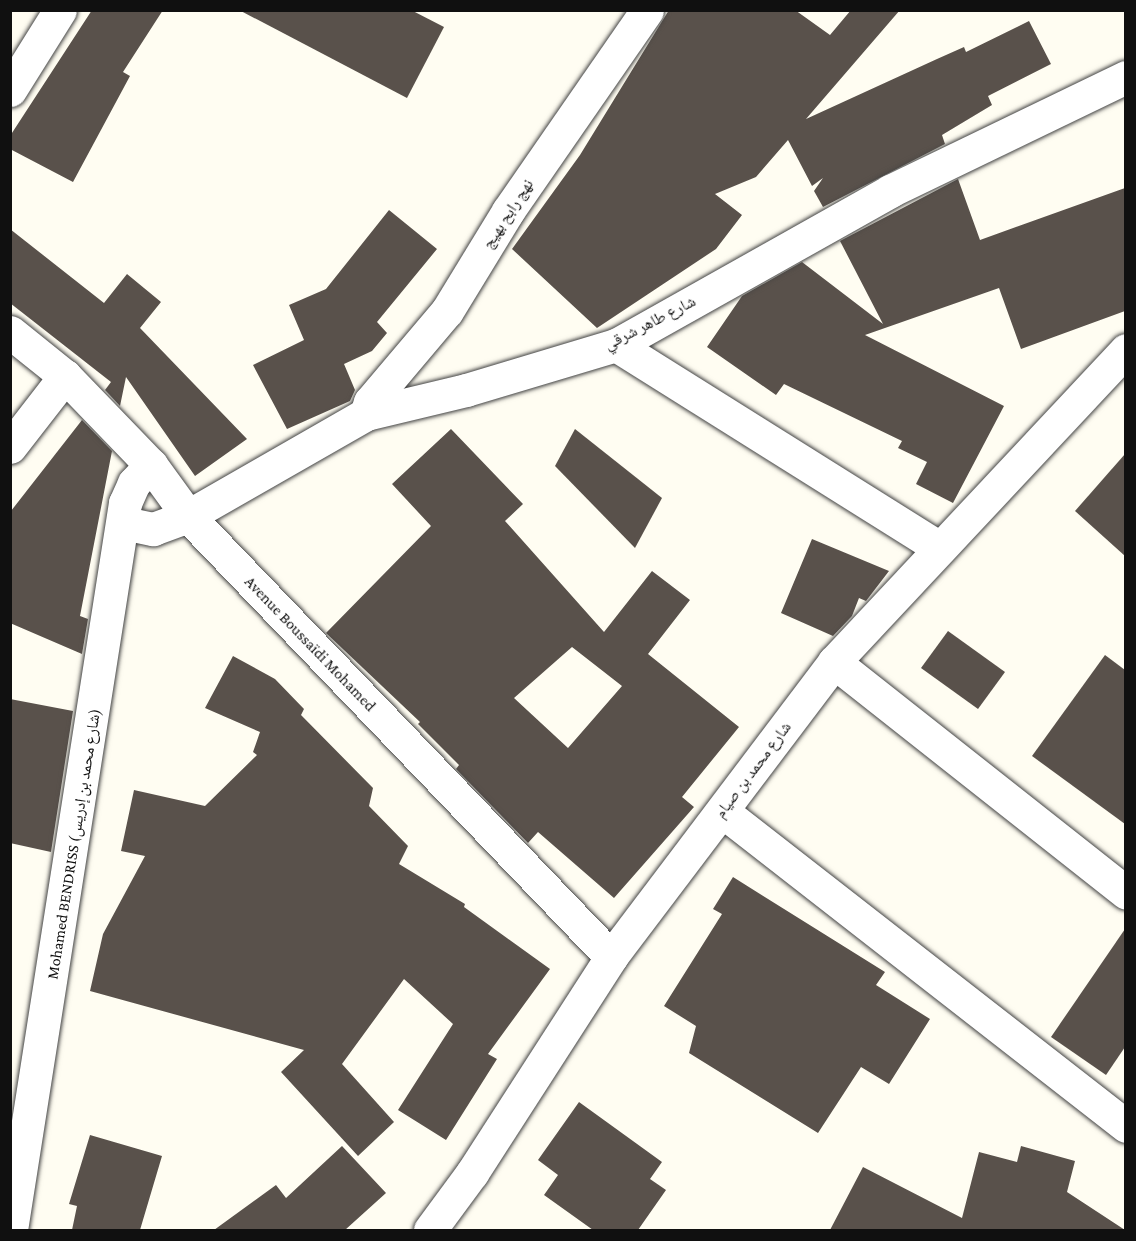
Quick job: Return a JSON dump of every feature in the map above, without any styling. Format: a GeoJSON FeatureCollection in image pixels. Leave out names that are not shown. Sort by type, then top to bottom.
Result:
{"type":"FeatureCollection","features":[{"type":"Feature","properties":{"kind":"street"},"geometry":{"type":"LineString","coordinates":[[10,90],[60,10]]}},
{"type":"Feature","properties":{"kind":"street","name":"نهج رابح بهيج"},"geometry":{"type":"LineString","coordinates":[[366,414],[370,402],[447,311],[508,211],[648,10]]}},
{"type":"Feature","properties":{"kind":"street","name":"شارع طاهر شرقي"},"geometry":{"type":"LineString","coordinates":[[124,524],[161,528],[188,516],[366,414],[466,390],[616,345],[890,191],[1125,77]]}},
{"type":"Feature","properties":{"kind":"street","name":"Avenue Boussaïdi Mohamed"},"geometry":{"type":"LineString","coordinates":[[10,332],[65,375],[151,465],[188,516],[611,957]]}},
{"type":"Feature","properties":{"kind":"street"},"geometry":{"type":"LineString","coordinates":[[616,345],[940,548]]}},
{"type":"Feature","properties":{"kind":"street","name":"شارع محمد بن صيام"},"geometry":{"type":"LineString","coordinates":[[430,1230],[472,1173],[611,957],[834,662],[1125,350]]}},
{"type":"Feature","properties":{"kind":"street"},"geometry":{"type":"LineString","coordinates":[[10,447],[65,375]]}},
{"type":"Feature","properties":{"kind":"street","name":"Mohamed BENDRISS (شارع محمد بن إدريس)"},"geometry":{"type":"LineString","coordinates":[[11,1230],[129,492],[151,465]]}},
{"type":"Feature","properties":{"kind":"street"},"geometry":{"type":"LineString","coordinates":[[834,662],[1125,893]]}},
{"type":"Feature","properties":{"kind":"street"},"geometry":{"type":"LineString","coordinates":[[722,811],[1125,1126]]}},
{"type":"Feature","properties":{"kind":"building"},"geometry":{"type":"Polygon","coordinates":[[[92,10],[163,10],[123,72],[130,76],[73,182],[10,149],[10,136],[92,10]]]}},
{"type":"Feature","properties":{"kind":"building"},"geometry":{"type":"Polygon","coordinates":[[[239,10],[411,10],[444,27],[407,98],[239,10]]]}},
{"type":"Feature","properties":{"kind":"building"},"geometry":{"type":"Polygon","coordinates":[[[669,10],[795,10],[830,35],[851,10],[900,10],[806,119],[964,47],[966,52],[1029,21],[1051,64],[988,96],[992,105],[942,135],[945,144],[823,207],[814,191],[823,178],[812,186],[788,140],[756,177],[715,194],[742,215],[716,249],[597,328],[512,249],[580,155],[669,10]]]}},
{"type":"Feature","properties":{"kind":"building"},"geometry":{"type":"Polygon","coordinates":[[[958,179],[980,240],[1125,188],[1125,311],[1021,349],[999,288],[865,335],[1004,406],[953,503],[916,484],[927,462],[898,448],[902,441],[784,384],[776,395],[707,347],[742,296],[802,262],[883,324],[840,241],[958,179]]]}},
{"type":"Feature","properties":{"kind":"building"},"geometry":{"type":"Polygon","coordinates":[[[389,210],[437,249],[377,322],[387,333],[372,351],[344,364],[355,390],[350,401],[287,429],[253,365],[304,340],[289,305],[326,289],[389,210]]]}},
{"type":"Feature","properties":{"kind":"building"},"geometry":{"type":"Polygon","coordinates":[[[10,229],[104,303],[127,274],[161,302],[140,328],[247,439],[195,476],[126,377],[120,406],[105,390],[111,382],[10,303],[10,229]]]}},
{"type":"Feature","properties":{"kind":"building"},"geometry":{"type":"Polygon","coordinates":[[[82,420],[112,451],[80,616],[88,619],[82,654],[10,623],[11,511],[82,420]]]}},
{"type":"Feature","properties":{"kind":"building"},"geometry":{"type":"Polygon","coordinates":[[[451,429],[523,504],[505,521],[604,632],[652,571],[690,600],[648,654],[739,727],[682,797],[694,807],[614,898],[538,832],[528,843],[456,769],[459,765],[418,724],[420,722],[326,633],[431,526],[392,484],[451,429]],[[572,647],[514,698],[568,748],[622,686],[572,647]]]}},
{"type":"Feature","properties":{"kind":"building"},"geometry":{"type":"Polygon","coordinates":[[[575,429],[662,498],[635,548],[555,466],[575,429]]]}},
{"type":"Feature","properties":{"kind":"building"},"geometry":{"type":"Polygon","coordinates":[[[1125,454],[1125,556],[1075,511],[1125,454]]]}},
{"type":"Feature","properties":{"kind":"building"},"geometry":{"type":"Polygon","coordinates":[[[812,539],[889,571],[866,601],[859,598],[852,616],[833,636],[781,613],[812,539]]]}},
{"type":"Feature","properties":{"kind":"building"},"geometry":{"type":"Polygon","coordinates":[[[948,631],[1005,672],[978,709],[921,668],[948,631]]]}},
{"type":"Feature","properties":{"kind":"building"},"geometry":{"type":"Polygon","coordinates":[[[1105,655],[1125,670],[1125,824],[1032,756],[1105,655]]]}},
{"type":"Feature","properties":{"kind":"building"},"geometry":{"type":"Polygon","coordinates":[[[233,656],[275,679],[304,709],[301,715],[373,788],[369,806],[408,846],[399,864],[465,904],[464,907],[550,969],[488,1054],[497,1059],[446,1140],[398,1110],[453,1024],[404,979],[342,1064],[394,1122],[358,1156],[281,1072],[304,1050],[90,991],[103,934],[145,856],[121,851],[134,790],[205,806],[257,755],[253,752],[260,732],[205,708],[233,656]]]}},
{"type":"Feature","properties":{"kind":"building"},"geometry":{"type":"Polygon","coordinates":[[[10,699],[73,711],[51,852],[10,843],[10,699]]]}},
{"type":"Feature","properties":{"kind":"building"},"geometry":{"type":"Polygon","coordinates":[[[733,877],[885,972],[876,985],[930,1019],[889,1084],[861,1067],[818,1133],[689,1053],[696,1026],[664,1006],[722,914],[713,909],[733,877]]]}},
{"type":"Feature","properties":{"kind":"building"},"geometry":{"type":"Polygon","coordinates":[[[1125,929],[1125,1047],[1106,1075],[1051,1037],[1125,929]]]}},
{"type":"Feature","properties":{"kind":"building"},"geometry":{"type":"Polygon","coordinates":[[[579,1102],[662,1162],[650,1179],[666,1190],[638,1230],[593,1230],[544,1195],[558,1175],[538,1160],[579,1102]]]}},
{"type":"Feature","properties":{"kind":"building"},"geometry":{"type":"Polygon","coordinates":[[[90,1135],[162,1156],[140,1230],[72,1230],[77,1206],[69,1204],[90,1135]]]}},
{"type":"Feature","properties":{"kind":"building"},"geometry":{"type":"Polygon","coordinates":[[[342,1146],[386,1193],[345,1230],[214,1230],[276,1185],[286,1198],[342,1146]]]}},
{"type":"Feature","properties":{"kind":"building"},"geometry":{"type":"Polygon","coordinates":[[[1021,1146],[1075,1161],[1067,1192],[1125,1230],[830,1230],[863,1167],[962,1218],[979,1152],[1017,1162],[1021,1146]]]}}]}
